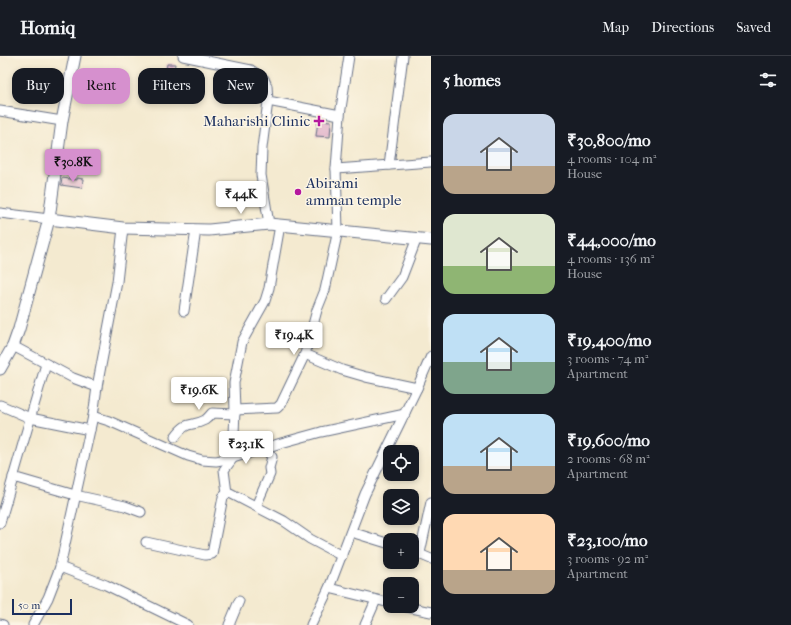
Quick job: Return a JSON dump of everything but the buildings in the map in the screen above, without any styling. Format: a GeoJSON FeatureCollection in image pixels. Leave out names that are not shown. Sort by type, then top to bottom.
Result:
{"type":"FeatureCollection","features":[{"type":"Feature","properties":{"kind":"main road"},"geometry":{"type":"LineString","coordinates":[[0,369],[13,346],[19,329],[49,219],[62,121],[75,56]]}},
{"type":"Feature","properties":{"kind":"main road"},"geometry":{"type":"LineString","coordinates":[[49,219],[122,228],[196,230],[274,225],[431,240]]}},
{"type":"Feature","properties":{"kind":"street"},"geometry":{"type":"LineString","coordinates":[[183,56],[228,60],[246,68]]}},
{"type":"Feature","properties":{"kind":"street"},"geometry":{"type":"LineString","coordinates":[[175,438],[181,429],[188,424],[206,420],[212,413],[277,408],[281,404],[305,354],[317,310],[325,290],[338,230],[336,169],[340,115],[350,56]]}},
{"type":"Feature","properties":{"kind":"street"},"geometry":{"type":"LineString","coordinates":[[389,165],[403,56]]}},
{"type":"Feature","properties":{"kind":"street"},"geometry":{"type":"LineString","coordinates":[[268,101],[340,115]]}},
{"type":"Feature","properties":{"kind":"street"},"geometry":{"type":"LineString","coordinates":[[227,494],[224,470],[233,458],[235,412],[234,383],[242,342],[265,301],[269,288],[274,225],[261,174],[262,148],[268,104]]}},
{"type":"Feature","properties":{"kind":"street"},"geometry":{"type":"LineString","coordinates":[[0,111],[62,121]]}},
{"type":"Feature","properties":{"kind":"street"},"geometry":{"type":"LineString","coordinates":[[336,169],[431,162]]}},
{"type":"Feature","properties":{"kind":"street"},"geometry":{"type":"LineString","coordinates":[[0,213],[49,219]]}},
{"type":"Feature","properties":{"kind":"street"},"geometry":{"type":"LineString","coordinates":[[33,625],[48,598],[60,567],[94,416],[117,282],[122,228]]}},
{"type":"Feature","properties":{"kind":"street"},"geometry":{"type":"LineString","coordinates":[[184,311],[196,230]]}},
{"type":"Feature","properties":{"kind":"street"},"geometry":{"type":"LineString","coordinates":[[386,299],[402,277],[417,238]]}},
{"type":"Feature","properties":{"kind":"street"},"geometry":{"type":"LineString","coordinates":[[13,346],[73,378],[98,387]]}},
{"type":"Feature","properties":{"kind":"street"},"geometry":{"type":"LineString","coordinates":[[305,354],[342,370],[366,377],[417,388]]}},
{"type":"Feature","properties":{"kind":"street"},"geometry":{"type":"LineString","coordinates":[[311,625],[329,588],[365,494],[405,414],[431,356]]}},
{"type":"Feature","properties":{"kind":"street"},"geometry":{"type":"LineString","coordinates":[[0,524],[46,364]]}},
{"type":"Feature","properties":{"kind":"street"},"geometry":{"type":"LineString","coordinates":[[0,405],[30,418],[90,430]]}},
{"type":"Feature","properties":{"kind":"street"},"geometry":{"type":"LineString","coordinates":[[94,416],[109,421],[188,456],[202,460],[216,461],[233,458],[321,432],[405,414]]}},
{"type":"Feature","properties":{"kind":"street"},"geometry":{"type":"LineString","coordinates":[[256,506],[270,474],[269,468],[272,457],[265,448]]}},
{"type":"Feature","properties":{"kind":"street"},"geometry":{"type":"LineString","coordinates":[[13,477],[76,496],[125,506],[141,512]]}},
{"type":"Feature","properties":{"kind":"street"},"geometry":{"type":"LineString","coordinates":[[227,494],[234,495],[284,521],[310,539],[342,556]]}},
{"type":"Feature","properties":{"kind":"street"},"geometry":{"type":"LineString","coordinates":[[146,542],[205,555],[212,554],[223,497],[227,494]]}},
{"type":"Feature","properties":{"kind":"street"},"geometry":{"type":"LineString","coordinates":[[419,542],[431,502]]}},
{"type":"Feature","properties":{"kind":"street"},"geometry":{"type":"LineString","coordinates":[[351,532],[383,542]]}},
{"type":"Feature","properties":{"kind":"street"},"geometry":{"type":"LineString","coordinates":[[419,554],[431,560]]}},
{"type":"Feature","properties":{"kind":"street"},"geometry":{"type":"LineString","coordinates":[[60,567],[106,585],[152,606],[188,625]]}},
{"type":"Feature","properties":{"kind":"street"},"geometry":{"type":"LineString","coordinates":[[329,588],[383,602]]}},
{"type":"Feature","properties":{"kind":"street"},"geometry":{"type":"LineString","coordinates":[[365,625],[376,600]]}},
{"type":"Feature","properties":{"kind":"street"},"geometry":{"type":"LineString","coordinates":[[229,625],[240,601]]}},
{"type":"Feature","properties":{"kind":"street"},"geometry":{"type":"LineString","coordinates":[[419,610],[431,612]]}},
{"type":"Feature","properties":{"kind":"place","name":"Maharishi Clinic"},"geometry":{"type":"Point","coordinates":[319,121]}},
{"type":"Feature","properties":{"kind":"place","name":"Abirami amman temple"},"geometry":{"type":"Point","coordinates":[298,192]}}]}
